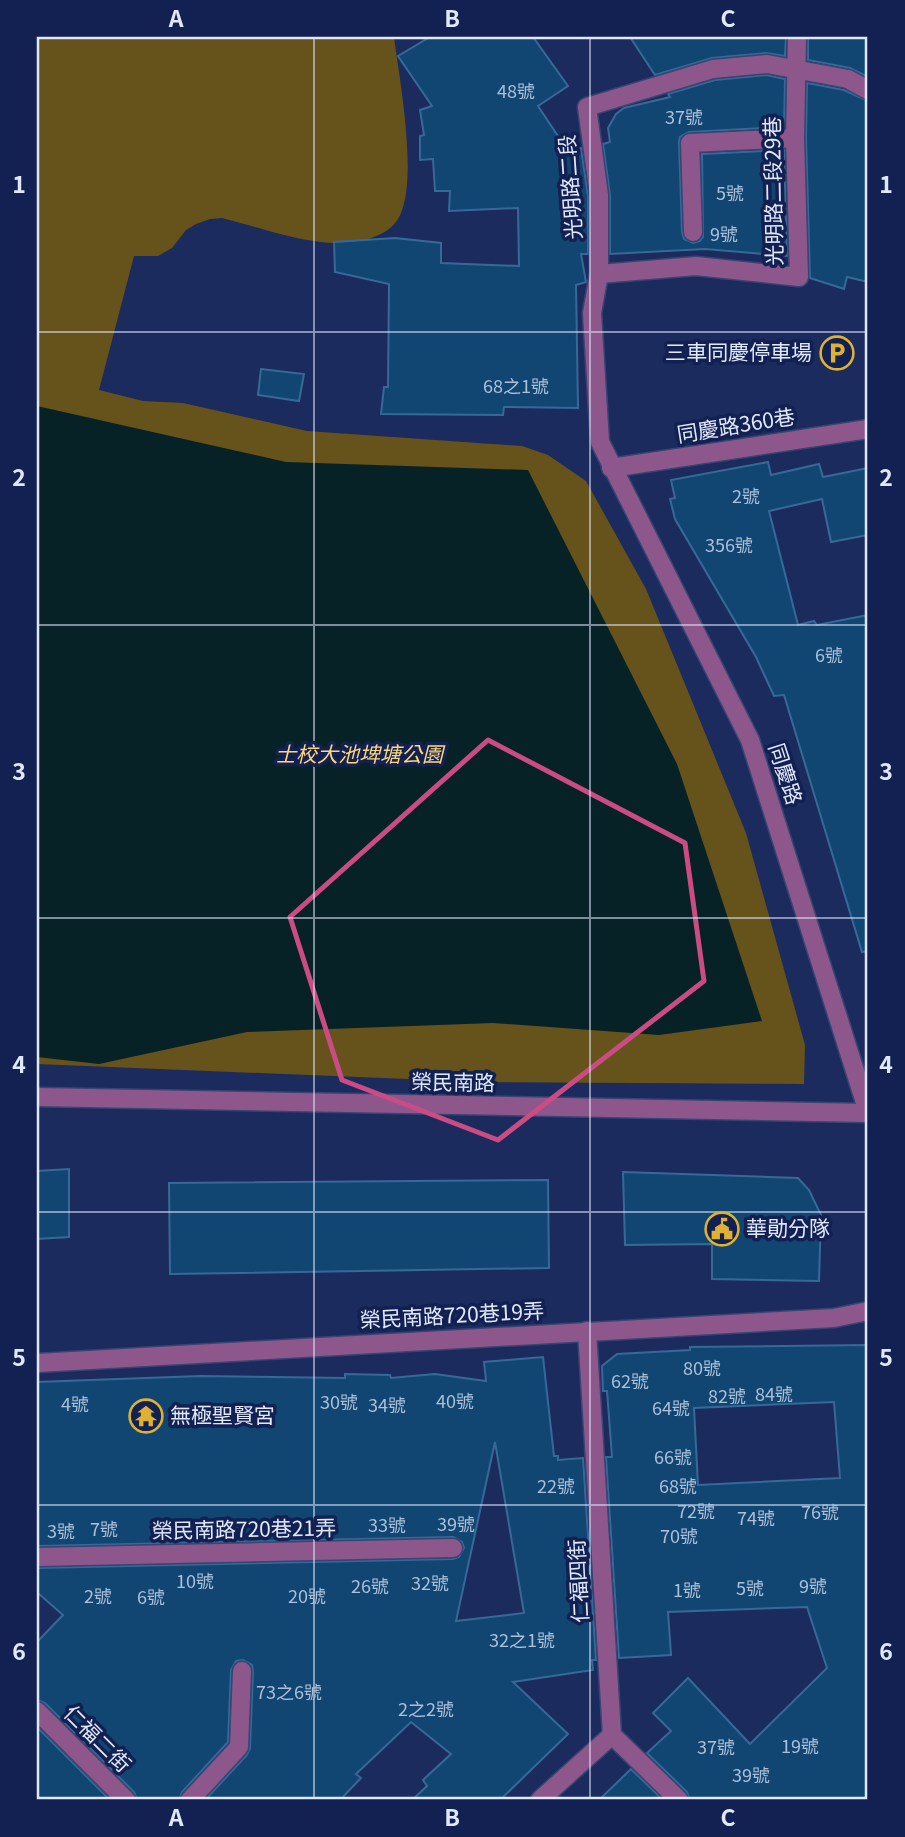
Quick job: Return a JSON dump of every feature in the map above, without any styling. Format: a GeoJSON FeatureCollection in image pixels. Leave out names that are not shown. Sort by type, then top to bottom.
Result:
{"type":"FeatureCollection","features":[{"type":"Feature","properties":{"kind":"street","name":"光明路二段29巷"},"geometry":{"type":"LineString","coordinates":[[599,274],[696,266],[799,277],[795,138],[797,37]]}},
{"type":"Feature","properties":{"kind":"street","name":"光明路二段"},"geometry":{"type":"LineString","coordinates":[[611,468],[600,442],[592,313],[599,274],[599,195],[587,107],[713,69],[767,64],[848,79],[868,90]]}},
{"type":"Feature","properties":{"kind":"street"},"geometry":{"type":"LineString","coordinates":[[694,232],[690,143],[795,138]]}},
{"type":"Feature","properties":{"kind":"street","name":"同慶路360巷"},"geometry":{"type":"LineString","coordinates":[[611,468],[868,429]]}},
{"type":"Feature","properties":{"kind":"street","name":"同慶路"},"geometry":{"type":"LineString","coordinates":[[611,468],[750,740],[868,1112]]}},
{"type":"Feature","properties":{"kind":"street","name":"榮民南路"},"geometry":{"type":"LineString","coordinates":[[37,1097],[868,1112]]}},
{"type":"Feature","properties":{"kind":"street","name":"榮民南路720巷19弄"},"geometry":{"type":"LineString","coordinates":[[37,1363],[834,1318],[868,1311]]}},
{"type":"Feature","properties":{"kind":"street","name":"仁福四街"},"geometry":{"type":"LineString","coordinates":[[587,1331],[612,1735]]}},
{"type":"Feature","properties":{"kind":"street","name":"榮民南路720巷21弄"},"geometry":{"type":"LineString","coordinates":[[37,1557],[453,1548]]}},
{"type":"Feature","properties":{"kind":"street"},"geometry":{"type":"LineString","coordinates":[[190,1800],[239,1747],[242,1671]]}},
{"type":"Feature","properties":{"kind":"street","name":"仁福二街"},"geometry":{"type":"LineString","coordinates":[[37,1711],[126,1800]]}},
{"type":"Feature","properties":{"kind":"street"},"geometry":{"type":"LineString","coordinates":[[540,1800],[612,1735],[679,1800]]}},
{"type":"Feature","properties":{"kind":"highlighted area"},"geometry":{"type":"Polygon","coordinates":[[[488,740],[685,843],[704,981],[498,1140],[342,1080],[290,917],[488,740]]]}},
{"type":"Feature","properties":{"kind":"green space","name":"士校大池埤塘公園"},"geometry":{"type":"Polygon","coordinates":[[[37,37],[394,37],[408,160],[403,207],[396,222],[372,238],[330,243],[296,238],[222,218],[210,219],[186,230],[172,248],[158,256],[134,256],[99,390],[143,401],[183,403],[307,431],[522,446],[548,455],[586,481],[646,589],[746,833],[805,1045],[804,1084],[481,1082],[37,1064],[37,37]]]}},
{"type":"Feature","properties":{"kind":"shaded area","name":"士校大池埤塘公園"},"geometry":{"type":"Polygon","coordinates":[[[37,406],[286,462],[528,470],[677,764],[762,1021],[659,1035],[493,1023],[247,1032],[99,1064],[37,1057],[37,406]]]}},
{"type":"Feature","properties":{"kind":"building"},"geometry":{"type":"Polygon","coordinates":[[[430,37],[533,37],[568,86],[538,106],[568,151],[581,148],[588,196],[588,254],[581,254],[586,282],[576,285],[578,408],[504,407],[503,415],[381,414],[384,387],[388,387],[389,284],[335,272],[334,242],[395,238],[441,243],[441,263],[519,266],[518,208],[449,211],[450,191],[435,191],[433,159],[420,160],[420,136],[424,135],[420,110],[432,106],[398,56],[430,37]]]}},
{"type":"Feature","properties":{"kind":"building"},"geometry":{"type":"Polygon","coordinates":[[[630,37],[786,37],[785,56],[766,53],[712,58],[655,75],[630,37]]]}},
{"type":"Feature","properties":{"kind":"building"},"geometry":{"type":"Polygon","coordinates":[[[808,37],[868,37],[868,77],[850,68],[808,60],[808,37]]]}},
{"type":"Feature","properties":{"kind":"building"},"geometry":{"type":"Polygon","coordinates":[[[766,75],[785,79],[784,127],[689,132],[680,137],[682,232],[684,239],[693,243],[703,237],[702,154],[784,150],[787,256],[705,249],[610,254],[610,195],[603,144],[610,142],[608,128],[616,114],[624,108],[670,97],[668,94],[715,80],[766,75]]]}},
{"type":"Feature","properties":{"kind":"building"},"geometry":{"type":"Polygon","coordinates":[[[807,83],[844,90],[868,101],[868,282],[847,277],[844,289],[810,278],[807,83]]]}},
{"type":"Feature","properties":{"kind":"building"},"geometry":{"type":"Polygon","coordinates":[[[261,369],[304,374],[299,401],[258,395],[261,369]]]}},
{"type":"Feature","properties":{"kind":"building"},"geometry":{"type":"Polygon","coordinates":[[[768,462],[771,475],[819,464],[823,477],[868,468],[868,535],[831,542],[822,499],[769,511],[798,625],[814,621],[817,625],[868,615],[868,951],[862,952],[784,695],[774,696],[756,657],[675,519],[670,499],[675,498],[671,480],[768,462]]]}},
{"type":"Feature","properties":{"kind":"building"},"geometry":{"type":"Polygon","coordinates":[[[69,1169],[69,1237],[37,1239],[37,1171],[69,1169]]]}},
{"type":"Feature","properties":{"kind":"building","name":"華勛分隊"},"geometry":{"type":"Polygon","coordinates":[[[623,1172],[798,1178],[809,1190],[821,1215],[819,1281],[712,1279],[712,1244],[625,1245],[623,1172]]]}},
{"type":"Feature","properties":{"kind":"building"},"geometry":{"type":"Polygon","coordinates":[[[548,1180],[549,1268],[170,1274],[169,1183],[548,1180]]]}},
{"type":"Feature","properties":{"kind":"building"},"geometry":{"type":"Polygon","coordinates":[[[868,1345],[868,1800],[690,1800],[687,1792],[647,1753],[671,1731],[653,1713],[688,1678],[750,1744],[827,1668],[807,1607],[668,1612],[671,1655],[619,1658],[606,1457],[612,1457],[607,1391],[603,1391],[602,1366],[617,1354],[690,1350],[690,1347],[868,1345]],[[834,1402],[694,1408],[698,1485],[840,1478],[834,1402]]]}},
{"type":"Feature","properties":{"kind":"building"},"geometry":{"type":"Polygon","coordinates":[[[543,1357],[554,1456],[558,1456],[558,1460],[583,1458],[596,1660],[592,1660],[593,1670],[513,1682],[568,1734],[500,1800],[412,1800],[427,1786],[423,1780],[451,1754],[411,1722],[356,1774],[361,1778],[340,1800],[205,1800],[247,1755],[250,1748],[253,1671],[252,1665],[243,1660],[236,1661],[231,1670],[228,1742],[182,1792],[179,1800],[137,1800],[134,1792],[45,1703],[37,1700],[37,1642],[63,1615],[38,1593],[38,1568],[453,1559],[459,1557],[464,1548],[462,1542],[453,1537],[38,1546],[37,1382],[200,1376],[345,1378],[345,1374],[390,1375],[391,1378],[435,1374],[486,1381],[484,1362],[543,1357]],[[495,1442],[456,1621],[524,1613],[495,1442]]]}},
{"type":"Feature","properties":{"kind":"building"},"geometry":{"type":"Polygon","coordinates":[[[37,1727],[110,1800],[37,1800],[37,1727]]]}},
{"type":"Feature","properties":{"kind":"building"},"geometry":{"type":"Polygon","coordinates":[[[631,1769],[663,1800],[599,1800],[631,1769]]]}},
{"type":"Feature","properties":{"kind":"place","name":"三車同慶停車場"},"geometry":{"type":"Point","coordinates":[837,353]}},
{"type":"Feature","properties":{"kind":"place","name":"華勛分隊"},"geometry":{"type":"Point","coordinates":[722,1229]}},
{"type":"Feature","properties":{"kind":"place","name":"無極聖賢宮"},"geometry":{"type":"Point","coordinates":[146,1416]}}]}
